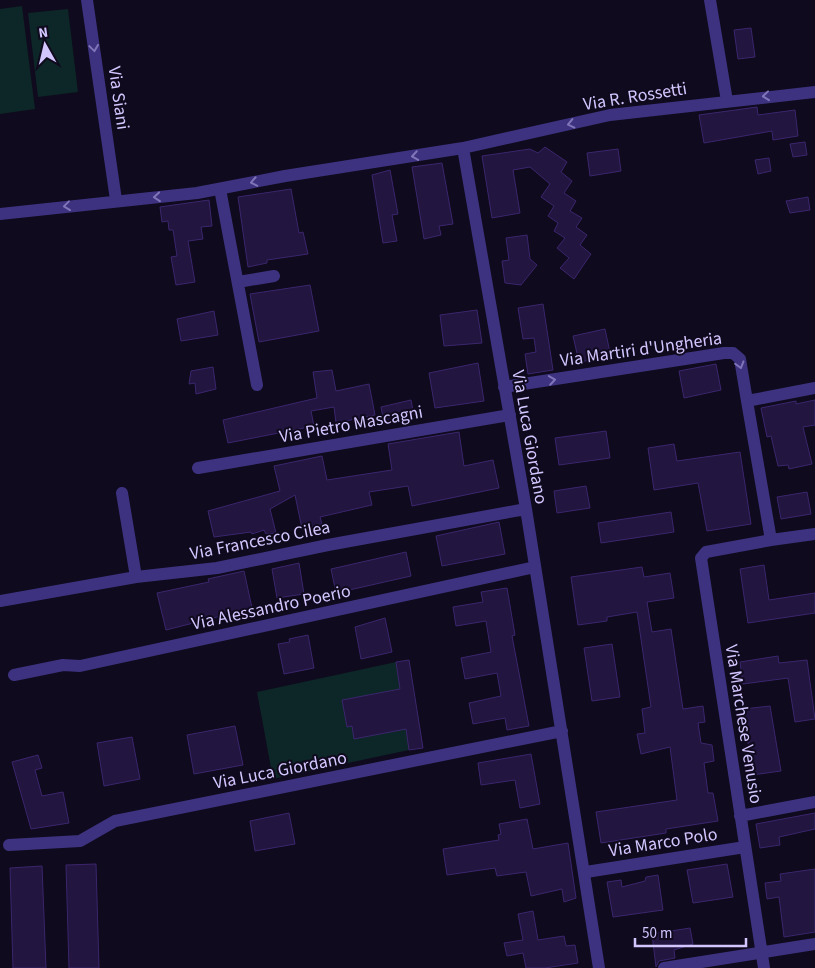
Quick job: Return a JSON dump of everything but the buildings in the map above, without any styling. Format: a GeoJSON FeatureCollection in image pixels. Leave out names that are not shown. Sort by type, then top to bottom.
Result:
{"type":"FeatureCollection","features":[{"type":"Feature","properties":{"kind":"street","name":"Via Siani"},"geometry":{"type":"LineString","coordinates":[[87,0],[116,200]]}},
{"type":"Feature","properties":{"kind":"street"},"geometry":{"type":"LineString","coordinates":[[710,0],[728,101]]}},
{"type":"Feature","properties":{"kind":"street","name":"Via R. Rossetti"},"geometry":{"type":"LineString","coordinates":[[0,214],[220,189],[285,176],[463,148],[610,115],[815,92]]}},
{"type":"Feature","properties":{"kind":"street","name":"Via Luca Giordano"},"geometry":{"type":"LineString","coordinates":[[463,148],[526,509],[586,872],[599,968]]}},
{"type":"Feature","properties":{"kind":"street"},"geometry":{"type":"LineString","coordinates":[[220,189],[257,385]]}},
{"type":"Feature","properties":{"kind":"street"},"geometry":{"type":"LineString","coordinates":[[238,282],[274,276]]}},
{"type":"Feature","properties":{"kind":"street","name":"Via Martiri d'Ungheria"},"geometry":{"type":"LineString","coordinates":[[504,387],[730,353],[740,359],[771,540]]}},
{"type":"Feature","properties":{"kind":"street"},"geometry":{"type":"LineString","coordinates":[[747,401],[815,388]]}},
{"type":"Feature","properties":{"kind":"street","name":"Via Pietro Mascagni"},"geometry":{"type":"LineString","coordinates":[[198,468],[510,414]]}},
{"type":"Feature","properties":{"kind":"street"},"geometry":{"type":"LineString","coordinates":[[122,493],[136,577]]}},
{"type":"Feature","properties":{"kind":"street","name":"Via Francesco Cilea"},"geometry":{"type":"LineString","coordinates":[[0,601],[136,577],[218,568],[328,545],[526,509]]}},
{"type":"Feature","properties":{"kind":"street"},"geometry":{"type":"LineString","coordinates":[[771,540],[815,534]]}},
{"type":"Feature","properties":{"kind":"street","name":"Via Marchese Venusio"},"geometry":{"type":"LineString","coordinates":[[764,968],[702,556],[706,552],[771,540]]}},
{"type":"Feature","properties":{"kind":"street","name":"Via Alessandro Poerio"},"geometry":{"type":"LineString","coordinates":[[14,676],[63,665],[80,666],[535,567]]}},
{"type":"Feature","properties":{"kind":"street","name":"Via Luca Giordano"},"geometry":{"type":"LineString","coordinates":[[9,844],[80,841],[101,827],[121,819],[562,731]]}},
{"type":"Feature","properties":{"kind":"street"},"geometry":{"type":"LineString","coordinates":[[740,816],[815,802]]}},
{"type":"Feature","properties":{"kind":"street","name":"Via Marco Polo"},"geometry":{"type":"LineString","coordinates":[[586,872],[746,848]]}},
{"type":"Feature","properties":{"kind":"street"},"geometry":{"type":"LineString","coordinates":[[664,968],[815,944]]}},
{"type":"Feature","properties":{"kind":"green space"},"geometry":{"type":"Polygon","coordinates":[[[22,6],[35,109],[0,114],[0,9],[22,6]]]}},
{"type":"Feature","properties":{"kind":"green space"},"geometry":{"type":"Polygon","coordinates":[[[68,9],[78,92],[38,97],[28,13],[68,9]]]}},
{"type":"Feature","properties":{"kind":"green space"},"geometry":{"type":"Polygon","coordinates":[[[396,662],[409,750],[273,779],[257,692],[396,662]]]}}]}
